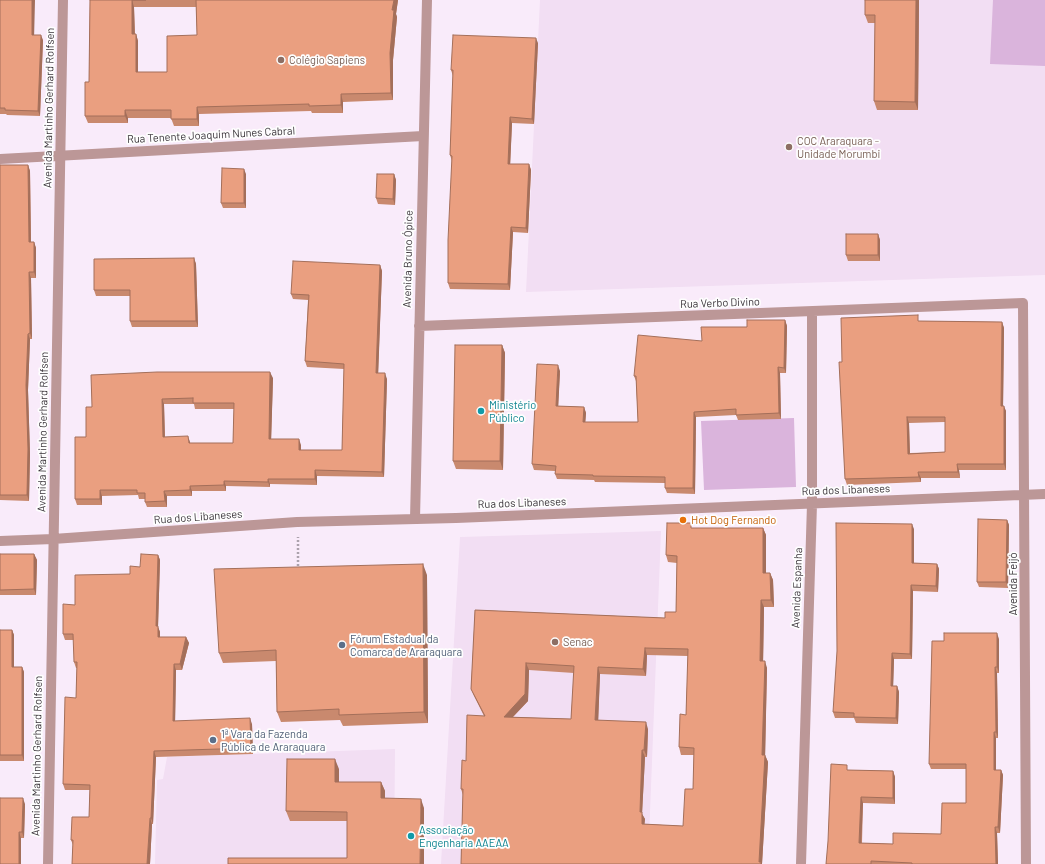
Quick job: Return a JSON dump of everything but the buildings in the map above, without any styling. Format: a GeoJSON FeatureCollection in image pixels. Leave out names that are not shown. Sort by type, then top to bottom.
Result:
{"type":"FeatureCollection","features":[{"type":"Feature","properties":{"kind":"street","name":"Avenida Martinho Gerhard Rolfsen"},"geometry":{"type":"LineString","coordinates":[[48,864],[63,0]]}},
{"type":"Feature","properties":{"kind":"street","name":"Avenida Bruno Ópice"},"geometry":{"type":"LineString","coordinates":[[415,519],[426,0]]}},
{"type":"Feature","properties":{"kind":"street","name":"Rua Tenente Joaquim Nunes Cabral"},"geometry":{"type":"LineString","coordinates":[[0,159],[423,136]]}},
{"type":"Feature","properties":{"kind":"street","name":"Rua Verbo Divino"},"geometry":{"type":"LineString","coordinates":[[419,326],[1023,303]]}},
{"type":"Feature","properties":{"kind":"street","name":"Avenida Feijó"},"geometry":{"type":"LineString","coordinates":[[1023,303],[1026,864]]}},
{"type":"Feature","properties":{"kind":"street","name":"Avenida Espanha"},"geometry":{"type":"LineString","coordinates":[[801,864],[812,504],[812,312]]}},
{"type":"Feature","properties":{"kind":"street","name":"Rua dos Libaneses"},"geometry":{"type":"LineString","coordinates":[[0,541],[53,539],[298,522],[415,519],[1045,494]]}},
{"type":"Feature","properties":{"kind":"path"},"geometry":{"type":"LineString","coordinates":[[298,522],[298,572],[306,571]]}},
{"type":"Feature","properties":{"kind":"shaded area","name":"COC Araraquara - Unidade Morumbi"},"geometry":{"type":"Polygon","coordinates":[[[540,0],[1045,0],[1045,275],[526,292],[540,0]]]}},
{"type":"Feature","properties":{"kind":"shaded area"},"geometry":{"type":"Polygon","coordinates":[[[993,0],[1045,0],[1045,66],[990,64],[993,0]]]}},
{"type":"Feature","properties":{"kind":"shaded area"},"geometry":{"type":"Polygon","coordinates":[[[794,418],[796,487],[704,490],[701,421],[794,418]]]}},
{"type":"Feature","properties":{"kind":"shaded area","name":"Senac"},"geometry":{"type":"Polygon","coordinates":[[[661,531],[648,864],[441,864],[460,537],[661,531]]]}},
{"type":"Feature","properties":{"kind":"shaded area"},"geometry":{"type":"Polygon","coordinates":[[[395,749],[394,864],[155,864],[157,780],[163,779],[167,757],[395,749]]]}},
{"type":"Feature","properties":{"kind":"place","name":"Colégio Sapiens"},"geometry":{"type":"Point","coordinates":[281,60]}},
{"type":"Feature","properties":{"kind":"place","name":"COC Araraquara - Unidade Morumbi"},"geometry":{"type":"Point","coordinates":[789,147]}},
{"type":"Feature","properties":{"kind":"place","name":"Ministério Público"},"geometry":{"type":"Point","coordinates":[481,411]}},
{"type":"Feature","properties":{"kind":"place","name":"Hot Dog Fernando"},"geometry":{"type":"Point","coordinates":[683,520]}},
{"type":"Feature","properties":{"kind":"place","name":"Senac"},"geometry":{"type":"Point","coordinates":[555,642]}},
{"type":"Feature","properties":{"kind":"place","name":"Fórum Estadual da Comarca de Araraquara"},"geometry":{"type":"Point","coordinates":[342,645]}},
{"type":"Feature","properties":{"kind":"place","name":"1ª Vara da Fazenda Pública de Araraquara"},"geometry":{"type":"Point","coordinates":[213,740]}},
{"type":"Feature","properties":{"kind":"place","name":"Associação Engenharia AAEAA"},"geometry":{"type":"Point","coordinates":[411,836]}}]}
